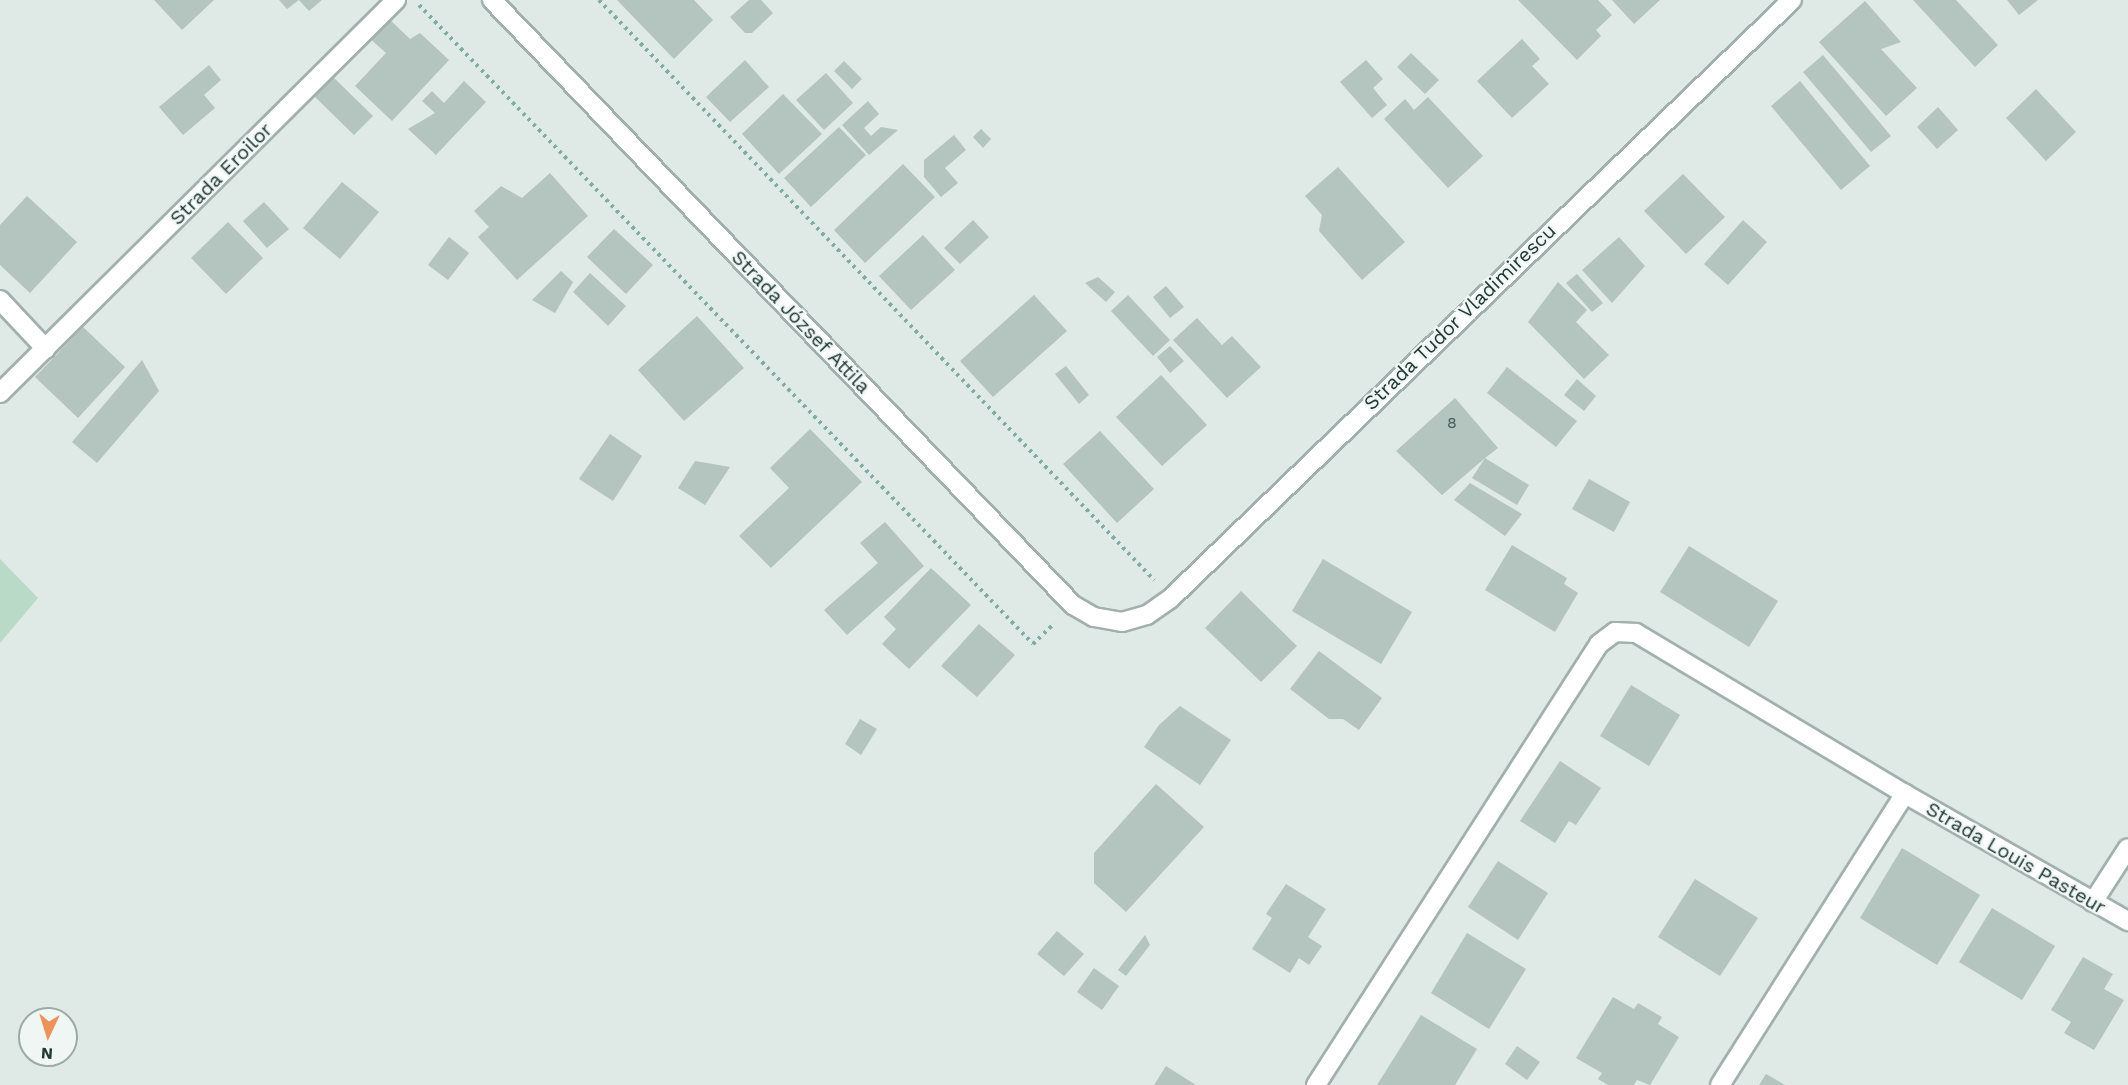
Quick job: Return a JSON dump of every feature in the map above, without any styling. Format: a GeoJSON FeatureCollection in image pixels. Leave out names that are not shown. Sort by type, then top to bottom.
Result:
{"type":"FeatureCollection","features":[{"type":"Feature","properties":{"kind":"street","name":"Strada Eroilor"},"geometry":{"type":"LineString","coordinates":[[0,393],[396,0]]}},
{"type":"Feature","properties":{"kind":"street","name":"Strada József Attila"},"geometry":{"type":"LineString","coordinates":[[493,0],[1073,605],[1094,617],[1122,622]]}},
{"type":"Feature","properties":{"kind":"street","name":"Strada Tudor Vladimirescu"},"geometry":{"type":"LineString","coordinates":[[1122,622],[1147,615],[1171,598],[1792,0]]}},
{"type":"Feature","properties":{"kind":"street"},"geometry":{"type":"LineString","coordinates":[[0,300],[46,349]]}},
{"type":"Feature","properties":{"kind":"street","name":"Strada Louis Pasteur"},"geometry":{"type":"LineString","coordinates":[[1316,1085],[1599,644],[1615,632],[1636,633],[1905,794],[2128,921]]}},
{"type":"Feature","properties":{"kind":"street"},"geometry":{"type":"LineString","coordinates":[[1720,1085],[1905,794]]}},
{"type":"Feature","properties":{"kind":"street"},"geometry":{"type":"LineString","coordinates":[[2093,902],[2128,848]]}},
{"type":"Feature","properties":{"kind":"path"},"geometry":{"type":"LineString","coordinates":[[415,0],[1033,644],[1073,605]]}},
{"type":"Feature","properties":{"kind":"path"},"geometry":{"type":"LineString","coordinates":[[599,0],[1171,598]]}},
{"type":"Feature","properties":{"kind":"green space"},"geometry":{"type":"Polygon","coordinates":[[[0,559],[38,598],[0,643],[0,559]]]}},
{"type":"Feature","properties":{"kind":"building"},"geometry":{"type":"Polygon","coordinates":[[[154,0],[214,0],[182,30],[154,0]]]}},
{"type":"Feature","properties":{"kind":"building"},"geometry":{"type":"Polygon","coordinates":[[[279,0],[299,0],[287,9],[279,0]]]}},
{"type":"Feature","properties":{"kind":"building"},"geometry":{"type":"Polygon","coordinates":[[[299,0],[322,0],[309,11],[299,0]]]}},
{"type":"Feature","properties":{"kind":"building"},"geometry":{"type":"Polygon","coordinates":[[[617,0],[694,0],[713,20],[674,59],[617,0]]]}},
{"type":"Feature","properties":{"kind":"building"},"geometry":{"type":"Polygon","coordinates":[[[749,0],[761,0],[773,13],[752,33],[745,33],[730,17],[749,0]]]}},
{"type":"Feature","properties":{"kind":"building"},"geometry":{"type":"Polygon","coordinates":[[[1518,0],[1598,0],[1612,15],[1596,30],[1601,36],[1577,60],[1518,0]]]}},
{"type":"Feature","properties":{"kind":"building"},"geometry":{"type":"Polygon","coordinates":[[[1612,0],[1660,0],[1634,24],[1612,0]]]}},
{"type":"Feature","properties":{"kind":"building"},"geometry":{"type":"Polygon","coordinates":[[[1913,0],[1956,0],[1998,45],[1975,67],[1913,0]]]}},
{"type":"Feature","properties":{"kind":"building"},"geometry":{"type":"Polygon","coordinates":[[[2007,0],[2038,0],[2019,15],[2007,0]]]}},
{"type":"Feature","properties":{"kind":"building"},"geometry":{"type":"Polygon","coordinates":[[[1865,1],[1901,42],[1881,49],[1917,88],[1886,116],[1819,42],[1865,1]]]}},
{"type":"Feature","properties":{"kind":"building"},"geometry":{"type":"Polygon","coordinates":[[[387,17],[410,39],[420,33],[449,60],[392,121],[355,86],[386,53],[368,37],[387,17]]]}},
{"type":"Feature","properties":{"kind":"building"},"geometry":{"type":"Polygon","coordinates":[[[1522,39],[1540,59],[1532,66],[1549,84],[1512,118],[1477,81],[1522,39]]]}},
{"type":"Feature","properties":{"kind":"building"},"geometry":{"type":"Polygon","coordinates":[[[1411,53],[1439,80],[1425,94],[1397,67],[1411,53]]]}},
{"type":"Feature","properties":{"kind":"building"},"geometry":{"type":"Polygon","coordinates":[[[1823,55],[1891,136],[1871,152],[1803,72],[1823,55]]]}},
{"type":"Feature","properties":{"kind":"building"},"geometry":{"type":"Polygon","coordinates":[[[745,60],[769,87],[730,122],[706,97],[745,60]]]}},
{"type":"Feature","properties":{"kind":"building"},"geometry":{"type":"Polygon","coordinates":[[[1366,60],[1383,79],[1373,88],[1387,105],[1372,118],[1340,82],[1366,60]]]}},
{"type":"Feature","properties":{"kind":"building"},"geometry":{"type":"Polygon","coordinates":[[[844,61],[862,79],[852,89],[834,71],[844,61]]]}},
{"type":"Feature","properties":{"kind":"building"},"geometry":{"type":"Polygon","coordinates":[[[209,65],[221,80],[204,95],[215,108],[183,135],[159,107],[209,65]]]}},
{"type":"Feature","properties":{"kind":"building"},"geometry":{"type":"Polygon","coordinates":[[[826,73],[853,103],[824,130],[796,100],[826,73]]]}},
{"type":"Feature","properties":{"kind":"building"},"geometry":{"type":"Polygon","coordinates":[[[332,76],[373,116],[354,135],[313,95],[332,76]]]}},
{"type":"Feature","properties":{"kind":"building"},"geometry":{"type":"Polygon","coordinates":[[[464,81],[486,102],[436,155],[408,129],[435,113],[422,101],[432,91],[444,103],[464,81]]]}},
{"type":"Feature","properties":{"kind":"building"},"geometry":{"type":"Polygon","coordinates":[[[1800,81],[1870,166],[1841,190],[1771,106],[1800,81]]]}},
{"type":"Feature","properties":{"kind":"building"},"geometry":{"type":"Polygon","coordinates":[[[2036,89],[2076,132],[2046,161],[2006,118],[2036,89]]]}},
{"type":"Feature","properties":{"kind":"building"},"geometry":{"type":"Polygon","coordinates":[[[783,94],[822,134],[779,174],[742,134],[783,94]]]}},
{"type":"Feature","properties":{"kind":"building"},"geometry":{"type":"Polygon","coordinates":[[[1428,97],[1483,156],[1448,188],[1384,119],[1405,99],[1414,110],[1428,97]]]}},
{"type":"Feature","properties":{"kind":"building"},"geometry":{"type":"Polygon","coordinates":[[[868,101],[879,114],[864,128],[871,136],[881,127],[898,130],[869,155],[842,125],[868,101]]]}},
{"type":"Feature","properties":{"kind":"building"},"geometry":{"type":"Polygon","coordinates":[[[1938,107],[1958,130],[1937,149],[1917,127],[1938,107]]]}},
{"type":"Feature","properties":{"kind":"building"},"geometry":{"type":"Polygon","coordinates":[[[839,127],[866,155],[811,207],[784,178],[839,127]]]}},
{"type":"Feature","properties":{"kind":"building"},"geometry":{"type":"Polygon","coordinates":[[[981,129],[991,139],[983,148],[973,137],[981,129]]]}},
{"type":"Feature","properties":{"kind":"building"},"geometry":{"type":"Polygon","coordinates":[[[954,135],[966,150],[945,168],[958,183],[941,197],[924,177],[924,160],[954,135]]]}},
{"type":"Feature","properties":{"kind":"building"},"geometry":{"type":"Polygon","coordinates":[[[903,164],[935,197],[865,263],[834,230],[903,164]]]}},
{"type":"Feature","properties":{"kind":"building"},"geometry":{"type":"Polygon","coordinates":[[[1338,167],[1405,242],[1362,280],[1319,231],[1322,215],[1305,196],[1338,167]]]}},
{"type":"Feature","properties":{"kind":"building"},"geometry":{"type":"Polygon","coordinates":[[[550,173],[588,216],[517,280],[478,237],[489,227],[474,211],[501,186],[522,198],[550,173]]]}},
{"type":"Feature","properties":{"kind":"building"},"geometry":{"type":"Polygon","coordinates":[[[1683,174],[1725,217],[1686,254],[1644,211],[1683,174]]]}},
{"type":"Feature","properties":{"kind":"building"},"geometry":{"type":"Polygon","coordinates":[[[342,182],[379,212],[340,259],[303,228],[342,182]]]}},
{"type":"Feature","properties":{"kind":"building"},"geometry":{"type":"Polygon","coordinates":[[[27,196],[77,242],[30,293],[0,265],[0,225],[27,196]]]}},
{"type":"Feature","properties":{"kind":"building"},"geometry":{"type":"Polygon","coordinates":[[[264,202],[289,229],[267,248],[243,221],[264,202]]]}},
{"type":"Feature","properties":{"kind":"building"},"geometry":{"type":"Polygon","coordinates":[[[973,220],[989,237],[960,264],[944,248],[973,220]]]}},
{"type":"Feature","properties":{"kind":"building"},"geometry":{"type":"Polygon","coordinates":[[[1743,220],[1767,242],[1728,285],[1704,264],[1743,220]]]}},
{"type":"Feature","properties":{"kind":"building"},"geometry":{"type":"Polygon","coordinates":[[[228,222],[263,258],[226,294],[191,258],[228,222]]]}},
{"type":"Feature","properties":{"kind":"building"},"geometry":{"type":"Polygon","coordinates":[[[614,229],[653,265],[626,294],[587,257],[614,229]]]}},
{"type":"Feature","properties":{"kind":"building"},"geometry":{"type":"Polygon","coordinates":[[[923,235],[955,270],[911,310],[879,276],[923,235]]]}},
{"type":"Feature","properties":{"kind":"building"},"geometry":{"type":"Polygon","coordinates":[[[449,237],[469,253],[448,280],[428,265],[449,237]]]}},
{"type":"Feature","properties":{"kind":"building"},"geometry":{"type":"Polygon","coordinates":[[[1619,237],[1645,266],[1612,303],[1582,270],[1619,237]]]}},
{"type":"Feature","properties":{"kind":"building"},"geometry":{"type":"Polygon","coordinates":[[[561,271],[573,282],[555,313],[532,300],[561,271]]]}},
{"type":"Feature","properties":{"kind":"building"},"geometry":{"type":"Polygon","coordinates":[[[590,273],[626,306],[608,326],[573,292],[590,273]]]}},
{"type":"Feature","properties":{"kind":"building"},"geometry":{"type":"Polygon","coordinates":[[[1577,274],[1603,303],[1592,312],[1566,283],[1577,274]]]}},
{"type":"Feature","properties":{"kind":"building"},"geometry":{"type":"Polygon","coordinates":[[[1098,277],[1115,292],[1106,302],[1085,283],[1098,277]]]}},
{"type":"Feature","properties":{"kind":"building"},"geometry":{"type":"Polygon","coordinates":[[[1558,282],[1587,310],[1576,322],[1609,355],[1584,379],[1528,322],[1558,282]]]}},
{"type":"Feature","properties":{"kind":"building"},"geometry":{"type":"Polygon","coordinates":[[[1166,286],[1184,307],[1170,318],[1153,297],[1166,286]]]}},
{"type":"Feature","properties":{"kind":"building"},"geometry":{"type":"Polygon","coordinates":[[[1034,295],[1067,331],[993,397],[960,361],[1034,295]]]}},
{"type":"Feature","properties":{"kind":"building"},"geometry":{"type":"Polygon","coordinates":[[[1128,295],[1170,340],[1153,356],[1111,311],[1128,295]]]}},
{"type":"Feature","properties":{"kind":"building"},"geometry":{"type":"Polygon","coordinates":[[[697,316],[744,368],[684,421],[638,370],[697,316]]]}},
{"type":"Feature","properties":{"kind":"building"},"geometry":{"type":"Polygon","coordinates":[[[1197,318],[1222,345],[1232,336],[1261,367],[1227,398],[1173,340],[1197,318]]]}},
{"type":"Feature","properties":{"kind":"building"},"geometry":{"type":"Polygon","coordinates":[[[83,327],[125,367],[78,418],[35,377],[83,327]]]}},
{"type":"Feature","properties":{"kind":"building"},"geometry":{"type":"Polygon","coordinates":[[[1170,346],[1184,361],[1170,373],[1157,357],[1170,346]]]}},
{"type":"Feature","properties":{"kind":"building"},"geometry":{"type":"Polygon","coordinates":[[[142,360],[159,391],[97,463],[72,442],[142,360]]]}},
{"type":"Feature","properties":{"kind":"building"},"geometry":{"type":"Polygon","coordinates":[[[1066,366],[1089,395],[1079,404],[1055,374],[1066,366]]]}},
{"type":"Feature","properties":{"kind":"building"},"geometry":{"type":"Polygon","coordinates":[[[1507,367],[1577,421],[1556,447],[1487,393],[1507,367]]]}},
{"type":"Feature","properties":{"kind":"building"},"geometry":{"type":"Polygon","coordinates":[[[1161,375],[1207,425],[1162,466],[1116,417],[1161,375]]]}},
{"type":"Feature","properties":{"kind":"building"},"geometry":{"type":"Polygon","coordinates":[[[1577,379],[1596,396],[1584,411],[1564,395],[1577,379]]]}},
{"type":"Feature","properties":{"kind":"building"},"geometry":{"type":"Polygon","coordinates":[[[1455,398],[1498,448],[1442,495],[1396,451],[1455,398]]]}},
{"type":"Feature","properties":{"kind":"building"},"geometry":{"type":"Polygon","coordinates":[[[810,429],[862,482],[771,568],[739,536],[789,488],[770,468],[810,429]]]}},
{"type":"Feature","properties":{"kind":"building"},"geometry":{"type":"Polygon","coordinates":[[[1100,431],[1154,489],[1117,523],[1063,464],[1100,431]]]}},
{"type":"Feature","properties":{"kind":"building"},"geometry":{"type":"Polygon","coordinates":[[[610,434],[642,456],[613,501],[579,479],[610,434]]]}},
{"type":"Feature","properties":{"kind":"building"},"geometry":{"type":"Polygon","coordinates":[[[1485,458],[1529,485],[1517,505],[1472,478],[1485,458]]]}},
{"type":"Feature","properties":{"kind":"building"},"geometry":{"type":"Polygon","coordinates":[[[695,461],[730,467],[705,505],[678,488],[695,461]]]}},
{"type":"Feature","properties":{"kind":"building"},"geometry":{"type":"Polygon","coordinates":[[[1589,479],[1630,502],[1614,532],[1572,509],[1589,479]]]}},
{"type":"Feature","properties":{"kind":"building"},"geometry":{"type":"Polygon","coordinates":[[[1470,483],[1522,514],[1505,536],[1454,500],[1470,483]]]}},
{"type":"Feature","properties":{"kind":"building"},"geometry":{"type":"Polygon","coordinates":[[[885,522],[924,566],[847,635],[824,610],[878,563],[860,543],[885,522]]]}},
{"type":"Feature","properties":{"kind":"building"},"geometry":{"type":"Polygon","coordinates":[[[1512,545],[1567,578],[1564,584],[1578,593],[1555,632],[1485,590],[1512,545]]]}},
{"type":"Feature","properties":{"kind":"building"},"geometry":{"type":"Polygon","coordinates":[[[1689,546],[1778,601],[1749,647],[1660,592],[1689,546]]]}},
{"type":"Feature","properties":{"kind":"building"},"geometry":{"type":"Polygon","coordinates":[[[1323,559],[1412,612],[1381,664],[1292,611],[1323,559]]]}},
{"type":"Feature","properties":{"kind":"building"},"geometry":{"type":"Polygon","coordinates":[[[931,568],[971,605],[909,669],[882,644],[896,629],[884,617],[931,568]]]}},
{"type":"Feature","properties":{"kind":"building"},"geometry":{"type":"Polygon","coordinates":[[[1241,591],[1297,646],[1261,682],[1205,628],[1241,591]]]}},
{"type":"Feature","properties":{"kind":"building"},"geometry":{"type":"Polygon","coordinates":[[[979,624],[1015,655],[977,697],[941,666],[979,624]]]}},
{"type":"Feature","properties":{"kind":"building"},"geometry":{"type":"Polygon","coordinates":[[[1319,651],[1382,698],[1359,730],[1343,719],[1329,719],[1290,689],[1319,651]]]}},
{"type":"Feature","properties":{"kind":"building"},"geometry":{"type":"Polygon","coordinates":[[[1631,685],[1680,715],[1649,766],[1600,736],[1631,685]]]}},
{"type":"Feature","properties":{"kind":"building"},"geometry":{"type":"Polygon","coordinates":[[[1180,706],[1231,740],[1200,785],[1144,747],[1159,725],[1180,706]]]}},
{"type":"Feature","properties":{"kind":"building"},"geometry":{"type":"Polygon","coordinates":[[[860,719],[877,729],[861,755],[845,744],[860,719]]]}},
{"type":"Feature","properties":{"kind":"building"},"geometry":{"type":"Polygon","coordinates":[[[1560,761],[1601,788],[1576,825],[1569,821],[1555,843],[1520,821],[1560,761]]]}},
{"type":"Feature","properties":{"kind":"building"},"geometry":{"type":"Polygon","coordinates":[[[1156,784],[1204,827],[1126,912],[1094,883],[1094,853],[1156,784]]]}},
{"type":"Feature","properties":{"kind":"building"},"geometry":{"type":"Polygon","coordinates":[[[1902,848],[1980,895],[1937,965],[1860,918],[1902,848]]]}},
{"type":"Feature","properties":{"kind":"building"},"geometry":{"type":"Polygon","coordinates":[[[1498,861],[1548,893],[1518,940],[1468,907],[1498,861]]]}},
{"type":"Feature","properties":{"kind":"building"},"geometry":{"type":"Polygon","coordinates":[[[1695,879],[1758,918],[1720,976],[1658,937],[1695,879]]]}},
{"type":"Feature","properties":{"kind":"building"},"geometry":{"type":"Polygon","coordinates":[[[1286,884],[1326,909],[1308,937],[1322,946],[1309,965],[1299,958],[1290,973],[1252,949],[1272,918],[1266,914],[1286,884]]]}},
{"type":"Feature","properties":{"kind":"building"},"geometry":{"type":"Polygon","coordinates":[[[1992,908],[2055,946],[2022,1000],[1959,962],[1992,908]]]}},
{"type":"Feature","properties":{"kind":"building"},"geometry":{"type":"Polygon","coordinates":[[[1057,931],[1084,954],[1064,976],[1037,954],[1057,931]]]}},
{"type":"Feature","properties":{"kind":"building"},"geometry":{"type":"Polygon","coordinates":[[[1467,933],[1526,969],[1489,1029],[1431,993],[1467,933]]]}},
{"type":"Feature","properties":{"kind":"building"},"geometry":{"type":"Polygon","coordinates":[[[1145,935],[1150,945],[1126,976],[1118,970],[1145,935]]]}},
{"type":"Feature","properties":{"kind":"building"},"geometry":{"type":"Polygon","coordinates":[[[2083,957],[2113,974],[2104,989],[2124,1000],[2094,1050],[2064,1033],[2071,1022],[2051,1010],[2083,957]]]}},
{"type":"Feature","properties":{"kind":"building"},"geometry":{"type":"Polygon","coordinates":[[[1094,968],[1119,986],[1102,1010],[1077,992],[1094,968]]]}},
{"type":"Feature","properties":{"kind":"building"},"geometry":{"type":"Polygon","coordinates":[[[1613,997],[1634,1009],[1638,1003],[1662,1017],[1658,1024],[1679,1037],[1650,1085],[1637,1080],[1634,1085],[1608,1085],[1598,1079],[1602,1073],[1576,1058],[1613,997]]]}},
{"type":"Feature","properties":{"kind":"building"},"geometry":{"type":"Polygon","coordinates":[[[1421,1015],[1477,1049],[1455,1085],[1377,1085],[1421,1015]]]}},
{"type":"Feature","properties":{"kind":"building"},"geometry":{"type":"Polygon","coordinates":[[[1517,1046],[1540,1062],[1527,1080],[1505,1064],[1517,1046]]]}},
{"type":"Feature","properties":{"kind":"building"},"geometry":{"type":"Polygon","coordinates":[[[1166,1066],[1196,1085],[1154,1085],[1166,1066]]]}},
{"type":"Feature","properties":{"kind":"building"},"geometry":{"type":"Polygon","coordinates":[[[1766,1074],[1785,1085],[1759,1085],[1766,1074]]]}}]}
